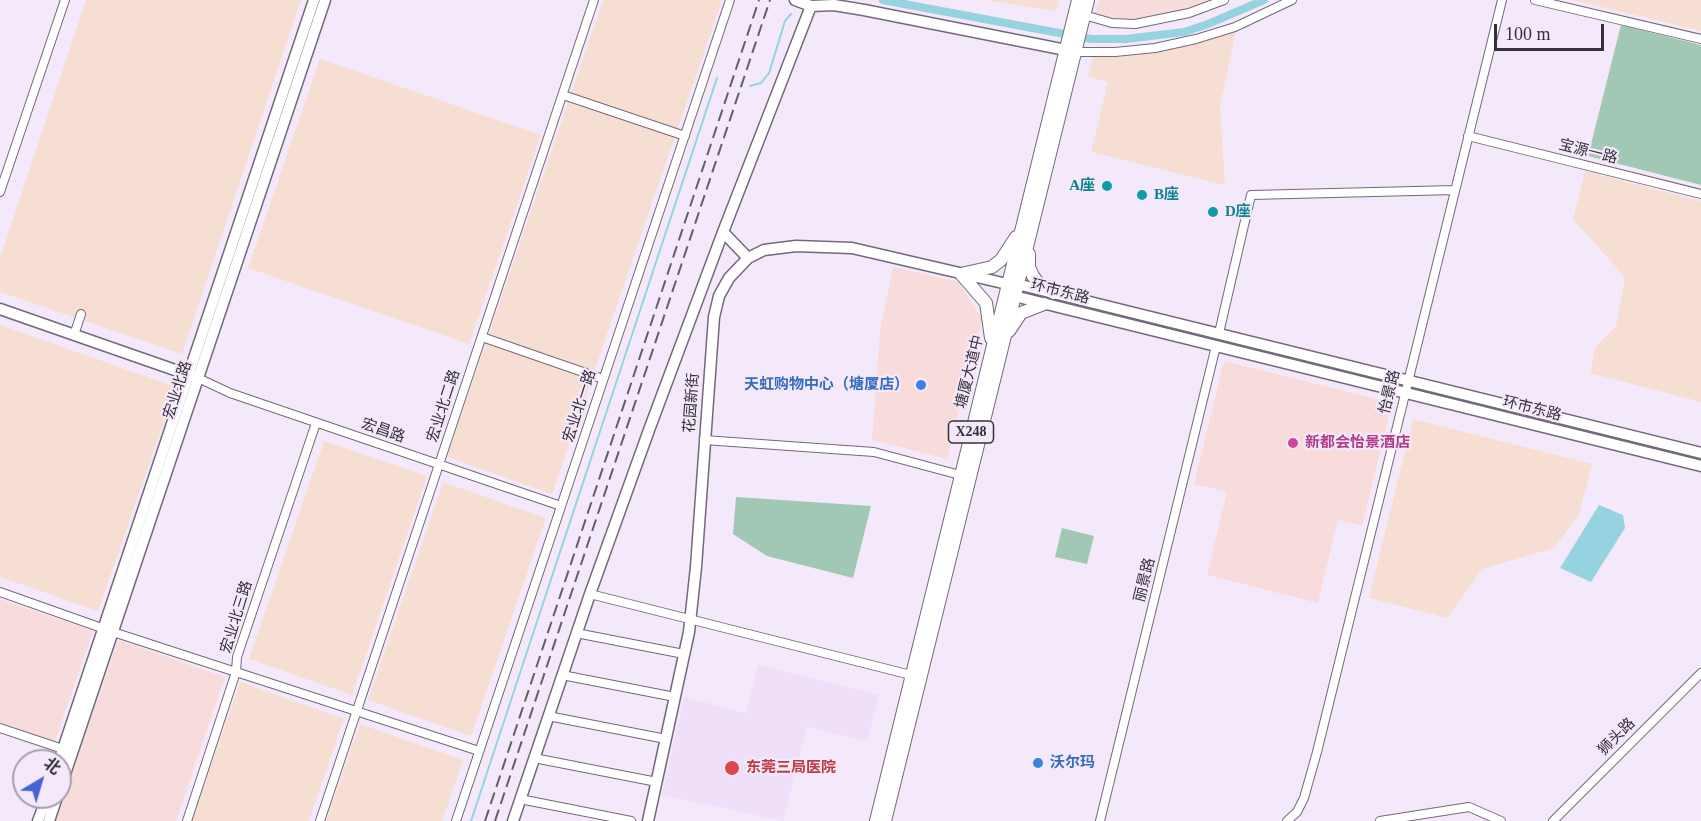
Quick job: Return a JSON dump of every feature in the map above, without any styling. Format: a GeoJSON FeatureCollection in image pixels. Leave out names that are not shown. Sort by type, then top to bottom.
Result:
{"type":"FeatureCollection","features":[{"type":"Feature","properties":{"kind":"main road","name":"宏业北路"},"geometry":{"type":"LineString","coordinates":[[72,749],[108,630],[193,376],[314,0]]}},
{"type":"Feature","properties":{"kind":"main road","name":"宏业北路"},"geometry":{"type":"LineString","coordinates":[[193,376],[325,0]]}},
{"type":"Feature","properties":{"kind":"main road"},"geometry":{"type":"LineString","coordinates":[[795,0],[811,6],[834,5],[1071,47]]}},
{"type":"Feature","properties":{"kind":"main road","name":"塘厦大道中"},"geometry":{"type":"LineString","coordinates":[[1078,0],[1080,19]]}},
{"type":"Feature","properties":{"kind":"main road","name":"塘厦大道中"},"geometry":{"type":"LineString","coordinates":[[885,821],[1025,231],[1071,47],[1088,0]]}},
{"type":"Feature","properties":{"kind":"main road"},"geometry":{"type":"LineString","coordinates":[[513,821],[590,594],[723,232],[811,6]]}},
{"type":"Feature","properties":{"kind":"main road"},"geometry":{"type":"LineString","coordinates":[[997,346],[986,303],[961,274],[987,269],[997,264],[1025,231]]}},
{"type":"Feature","properties":{"kind":"main road"},"geometry":{"type":"LineString","coordinates":[[1025,231],[1031,272],[1039,284],[1054,293]]}},
{"type":"Feature","properties":{"kind":"main road"},"geometry":{"type":"LineString","coordinates":[[723,232],[748,258]]}},
{"type":"Feature","properties":{"kind":"main road","name":"花园新街"},"geometry":{"type":"LineString","coordinates":[[648,821],[690,619],[696,567],[714,317],[719,296],[729,278],[748,258],[764,250],[796,246],[852,248],[1012,284]]}},
{"type":"Feature","properties":{"kind":"main road","name":"塘厦大道中"},"geometry":{"type":"LineString","coordinates":[[876,821],[960,475],[997,346],[1014,296],[1012,284]]}},
{"type":"Feature","properties":{"kind":"main road","name":"环市东路"},"geometry":{"type":"LineString","coordinates":[[1012,284],[1701,453]]}},
{"type":"Feature","properties":{"kind":"main road","name":"环市东路"},"geometry":{"type":"LineString","coordinates":[[1014,296],[1701,466]]}},
{"type":"Feature","properties":{"kind":"main road"},"geometry":{"type":"LineString","coordinates":[[997,346],[1021,313],[1044,304]]}},
{"type":"Feature","properties":{"kind":"main road"},"geometry":{"type":"LineString","coordinates":[[0,309],[193,376]]}},
{"type":"Feature","properties":{"kind":"main road","name":"宏业北路"},"geometry":{"type":"LineString","coordinates":[[63,749],[108,630]]}},
{"type":"Feature","properties":{"kind":"street"},"geometry":{"type":"LineString","coordinates":[[0,192],[65,0]]}},
{"type":"Feature","properties":{"kind":"street","name":"宏业北二路"},"geometry":{"type":"LineString","coordinates":[[320,821],[594,0]]}},
{"type":"Feature","properties":{"kind":"street","name":"宏业北一路"},"geometry":{"type":"LineString","coordinates":[[456,821],[730,0]]}},
{"type":"Feature","properties":{"kind":"street"},"geometry":{"type":"LineString","coordinates":[[1080,19],[1135,24],[1189,13],[1224,0]]}},
{"type":"Feature","properties":{"kind":"street"},"geometry":{"type":"LineString","coordinates":[[1071,47],[1115,52],[1155,48],[1235,27],[1292,0]]}},
{"type":"Feature","properties":{"kind":"street","name":"怡景路"},"geometry":{"type":"LineString","coordinates":[[1287,821],[1297,812],[1304,798],[1312,770],[1502,0]]}},
{"type":"Feature","properties":{"kind":"street"},"geometry":{"type":"LineString","coordinates":[[1535,0],[1701,39]]}},
{"type":"Feature","properties":{"kind":"street"},"geometry":{"type":"LineString","coordinates":[[563,95],[685,136]]}},
{"type":"Feature","properties":{"kind":"street","name":"宝源一路"},"geometry":{"type":"LineString","coordinates":[[1468,136],[1701,194]]}},
{"type":"Feature","properties":{"kind":"street"},"geometry":{"type":"LineString","coordinates":[[1219,333],[1251,195],[1455,190]]}},
{"type":"Feature","properties":{"kind":"street"},"geometry":{"type":"LineString","coordinates":[[74,335],[81,314]]}},
{"type":"Feature","properties":{"kind":"street"},"geometry":{"type":"LineString","coordinates":[[482,337],[603,379]]}},
{"type":"Feature","properties":{"kind":"street","name":"丽景路"},"geometry":{"type":"LineString","coordinates":[[1100,821],[1216,346]]}},
{"type":"Feature","properties":{"kind":"street","name":"宏昌路"},"geometry":{"type":"LineString","coordinates":[[193,376],[230,393],[561,506]]}},
{"type":"Feature","properties":{"kind":"street","name":"宏业北三路"},"geometry":{"type":"LineString","coordinates":[[187,821],[236,672],[237,657],[316,423]]}},
{"type":"Feature","properties":{"kind":"street"},"geometry":{"type":"LineString","coordinates":[[705,440],[874,452],[960,475]]}},
{"type":"Feature","properties":{"kind":"street"},"geometry":{"type":"LineString","coordinates":[[0,592],[108,630],[479,751]]}},
{"type":"Feature","properties":{"kind":"street"},"geometry":{"type":"LineString","coordinates":[[590,594],[911,675]]}},
{"type":"Feature","properties":{"kind":"street"},"geometry":{"type":"LineString","coordinates":[[576,633],[684,654]]}},
{"type":"Feature","properties":{"kind":"street","name":"狮头路"},"geometry":{"type":"LineString","coordinates":[[1552,821],[1701,673]]}},
{"type":"Feature","properties":{"kind":"street"},"geometry":{"type":"LineString","coordinates":[[562,675],[675,697]]}},
{"type":"Feature","properties":{"kind":"street"},"geometry":{"type":"LineString","coordinates":[[548,716],[666,739]]}},
{"type":"Feature","properties":{"kind":"street"},"geometry":{"type":"LineString","coordinates":[[0,728],[63,749]]}},
{"type":"Feature","properties":{"kind":"street"},"geometry":{"type":"LineString","coordinates":[[534,758],[657,782]]}},
{"type":"Feature","properties":{"kind":"street"},"geometry":{"type":"LineString","coordinates":[[520,799],[631,821]]}},
{"type":"Feature","properties":{"kind":"street"},"geometry":{"type":"LineString","coordinates":[[1380,821],[1469,807],[1501,821]]}},
{"type":"Feature","properties":{"kind":"shaded area"},"geometry":{"type":"Polygon","coordinates":[[[86,0],[301,0],[182,354],[0,292],[0,258],[86,0]]]}},
{"type":"Feature","properties":{"kind":"shaded area"},"geometry":{"type":"Polygon","coordinates":[[[603,0],[722,0],[552,494],[447,457],[603,0]]]}},
{"type":"Feature","properties":{"kind":"shaded area"},"geometry":{"type":"Polygon","coordinates":[[[985,0],[1059,0],[1056,11],[985,0]]]}},
{"type":"Feature","properties":{"kind":"shaded area"},"geometry":{"type":"Polygon","coordinates":[[[1099,0],[1214,0],[1161,16],[1135,20],[1113,18],[1095,13],[1099,0]]]}},
{"type":"Feature","properties":{"kind":"shaded area"},"geometry":{"type":"Polygon","coordinates":[[[1573,0],[1701,0],[1701,31],[1573,0]]]}},
{"type":"Feature","properties":{"kind":"shaded area"},"geometry":{"type":"Polygon","coordinates":[[[1236,31],[1220,107],[1225,185],[1091,152],[1108,82],[1088,77],[1093,57],[1156,53],[1236,31]]]}},
{"type":"Feature","properties":{"kind":"shaded area"},"geometry":{"type":"Polygon","coordinates":[[[320,59],[541,135],[469,344],[248,268],[320,59]]]}},
{"type":"Feature","properties":{"kind":"shaded area"},"geometry":{"type":"Polygon","coordinates":[[[1585,171],[1701,201],[1701,402],[1590,373],[1595,348],[1616,326],[1625,277],[1573,219],[1585,171]]]}},
{"type":"Feature","properties":{"kind":"shaded area","name":"天虹购物中心（塘厦店）"},"geometry":{"type":"Polygon","coordinates":[[[893,267],[959,282],[982,319],[947,459],[872,440],[880,330],[893,267]]]}},
{"type":"Feature","properties":{"kind":"shaded area"},"geometry":{"type":"Polygon","coordinates":[[[0,325],[176,387],[98,611],[0,577],[0,325]]]}},
{"type":"Feature","properties":{"kind":"shaded area","name":"新都会怡景酒店"},"geometry":{"type":"Polygon","coordinates":[[[1224,361],[1392,403],[1362,526],[1338,520],[1318,603],[1207,575],[1227,492],[1194,484],[1224,361]]]}},
{"type":"Feature","properties":{"kind":"shaded area"},"geometry":{"type":"Polygon","coordinates":[[[1413,419],[1592,464],[1579,514],[1554,548],[1482,569],[1447,618],[1369,598],[1413,419]]]}},
{"type":"Feature","properties":{"kind":"shaded area"},"geometry":{"type":"Polygon","coordinates":[[[324,441],[427,476],[352,695],[249,659],[324,441]]]}},
{"type":"Feature","properties":{"kind":"shaded area"},"geometry":{"type":"Polygon","coordinates":[[[443,482],[546,518],[471,736],[368,700],[443,482]]]}},
{"type":"Feature","properties":{"kind":"shaded area"},"geometry":{"type":"Polygon","coordinates":[[[0,599],[93,631],[55,741],[0,722],[0,599]]]}},
{"type":"Feature","properties":{"kind":"shaded area"},"geometry":{"type":"Polygon","coordinates":[[[118,640],[225,677],[176,821],[56,821],[60,809],[72,809],[72,774],[118,640]]]}},
{"type":"Feature","properties":{"kind":"shaded area","name":"东莞三局医院"},"geometry":{"type":"Polygon","coordinates":[[[758,665],[879,695],[867,742],[807,727],[783,821],[662,795],[684,697],[746,713],[758,665]]]}},
{"type":"Feature","properties":{"kind":"shaded area"},"geometry":{"type":"Polygon","coordinates":[[[240,682],[344,719],[309,821],[192,821],[240,682]]]}},
{"type":"Feature","properties":{"kind":"shaded area"},"geometry":{"type":"Polygon","coordinates":[[[360,724],[463,760],[442,821],[326,821],[360,724]]]}},
{"type":"Feature","properties":{"kind":"green space"},"geometry":{"type":"Polygon","coordinates":[[[1621,25],[1701,45],[1701,185],[1588,156],[1621,25]]]}},
{"type":"Feature","properties":{"kind":"green space"},"geometry":{"type":"Polygon","coordinates":[[[736,497],[871,506],[853,578],[767,556],[733,534],[736,497]]]}},
{"type":"Feature","properties":{"kind":"green space"},"geometry":{"type":"Polygon","coordinates":[[[1062,528],[1094,536],[1087,564],[1055,557],[1062,528]]]}},
{"type":"Feature","properties":{"kind":"water"},"geometry":{"type":"Polygon","coordinates":[[[1599,505],[1623,515],[1625,528],[1591,582],[1560,568],[1599,505]]]}},
{"type":"Feature","properties":{"kind":"waterway"},"geometry":{"type":"LineString","coordinates":[[883,0],[1091,39],[1126,39],[1184,32],[1264,0]]}},
{"type":"Feature","properties":{"kind":"waterway"},"geometry":{"type":"LineString","coordinates":[[750,86],[761,83],[769,73],[785,21],[791,14]]}},
{"type":"Feature","properties":{"kind":"waterway"},"geometry":{"type":"LineString","coordinates":[[471,821],[717,78]]}},
{"type":"Feature","properties":{"kind":"railway"},"geometry":{"type":"LineString","coordinates":[[485,821],[759,0]]}},
{"type":"Feature","properties":{"kind":"railway"},"geometry":{"type":"LineString","coordinates":[[495,821],[770,0]]}},
{"type":"Feature","properties":{"kind":"place","name":"A座"},"geometry":{"type":"Point","coordinates":[1107,186]}},
{"type":"Feature","properties":{"kind":"place","name":"B座"},"geometry":{"type":"Point","coordinates":[1142,195]}},
{"type":"Feature","properties":{"kind":"place","name":"D座"},"geometry":{"type":"Point","coordinates":[1213,212]}},
{"type":"Feature","properties":{"kind":"place","name":"天虹购物中心（塘厦店）"},"geometry":{"type":"Point","coordinates":[921,385]}},
{"type":"Feature","properties":{"kind":"place","name":"新都会怡景酒店"},"geometry":{"type":"Point","coordinates":[1293,443]}},
{"type":"Feature","properties":{"kind":"place","name":"沃尔玛"},"geometry":{"type":"Point","coordinates":[1038,763]}},
{"type":"Feature","properties":{"kind":"place","name":"东莞三局医院"},"geometry":{"type":"Point","coordinates":[732,768]}}]}
